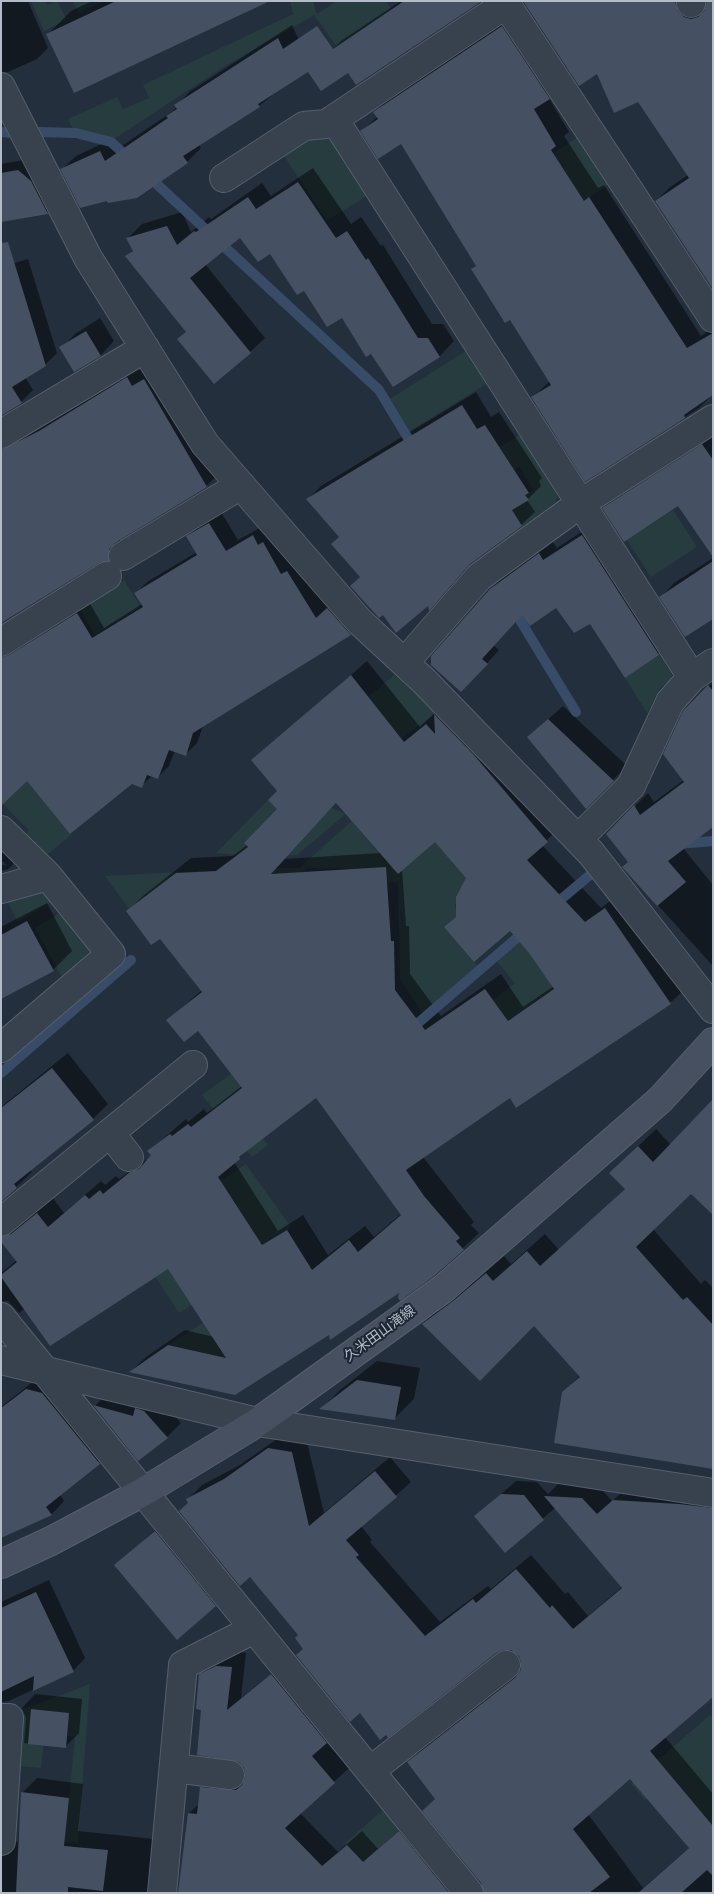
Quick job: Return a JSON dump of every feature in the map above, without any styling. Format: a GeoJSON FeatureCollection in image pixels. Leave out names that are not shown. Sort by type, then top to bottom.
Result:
{"type":"FeatureCollection","features":[{"type":"Feature","properties":{"kind":"street"},"geometry":{"type":"LineString","coordinates":[[224,178],[304,126],[326,124],[506,4],[713,318]]}},
{"type":"Feature","properties":{"kind":"street"},"geometry":{"type":"LineString","coordinates":[[1,88],[88,258],[205,444],[359,621],[405,662],[578,839],[713,1009]]}},
{"type":"Feature","properties":{"kind":"street"},"geometry":{"type":"LineString","coordinates":[[334,119],[581,504],[702,670],[670,702],[630,786],[578,839]]}},
{"type":"Feature","properties":{"kind":"street"},"geometry":{"type":"LineString","coordinates":[[1,434],[144,348]]}},
{"type":"Feature","properties":{"kind":"street"},"geometry":{"type":"LineString","coordinates":[[405,662],[478,577],[581,504],[713,419]]}},
{"type":"Feature","properties":{"kind":"street"},"geometry":{"type":"LineString","coordinates":[[1,642],[241,485]]}},
{"type":"Feature","properties":{"kind":"street"},"geometry":{"type":"LineString","coordinates":[[1,830],[48,876],[111,954],[1,1048]]}},
{"type":"Feature","properties":{"kind":"street"},"geometry":{"type":"LineString","coordinates":[[1,889],[48,876]]}},
{"type":"Feature","properties":{"kind":"street","name":"久米田山滝線"},"geometry":{"type":"LineString","coordinates":[[1,1564],[51,1541],[143,1492],[258,1422],[443,1289],[660,1100],[713,1042]]}},
{"type":"Feature","properties":{"kind":"street"},"geometry":{"type":"LineString","coordinates":[[1,1222],[193,1065]]}},
{"type":"Feature","properties":{"kind":"street"},"geometry":{"type":"LineString","coordinates":[[110,1133],[129,1157]]}},
{"type":"Feature","properties":{"kind":"street"},"geometry":{"type":"LineString","coordinates":[[1,1317],[469,1893]]}},
{"type":"Feature","properties":{"kind":"street"},"geometry":{"type":"LineString","coordinates":[[1,1360],[258,1422],[713,1493]]}},
{"type":"Feature","properties":{"kind":"street"},"geometry":{"type":"LineString","coordinates":[[162,1893],[183,1665],[254,1629]]}},
{"type":"Feature","properties":{"kind":"street"},"geometry":{"type":"LineString","coordinates":[[370,1772],[506,1665]]}},
{"type":"Feature","properties":{"kind":"street"},"geometry":{"type":"LineString","coordinates":[[1,1718],[9,1718],[1,1841]]}},
{"type":"Feature","properties":{"kind":"street"},"geometry":{"type":"LineString","coordinates":[[174,1768],[230,1775]]}},
{"type":"Feature","properties":{"kind":"green space"},"geometry":{"type":"Polygon","coordinates":[[[31,1],[45,1],[47,5],[57,1],[67,20],[44,31],[31,1]]]}},
{"type":"Feature","properties":{"kind":"green space"},"geometry":{"type":"Polygon","coordinates":[[[72,1],[105,1],[79,13],[72,1]]]}},
{"type":"Feature","properties":{"kind":"green space"},"geometry":{"type":"Polygon","coordinates":[[[290,1],[313,1],[317,14],[337,1],[386,1],[392,10],[337,47],[314,15],[222,68],[114,139],[73,129],[68,119],[117,97],[123,109],[149,98],[143,85],[293,14],[290,1]]]}},
{"type":"Feature","properties":{"kind":"green space"},"geometry":{"type":"Polygon","coordinates":[[[332,138],[368,195],[327,221],[284,156],[308,139],[332,138]]]}},
{"type":"Feature","properties":{"kind":"green space"},"geometry":{"type":"Polygon","coordinates":[[[577,138],[608,185],[584,201],[566,174],[542,160],[577,138]]]}},
{"type":"Feature","properties":{"kind":"green space"},"geometry":{"type":"Polygon","coordinates":[[[467,350],[488,383],[410,431],[390,399],[467,350]]]}},
{"type":"Feature","properties":{"kind":"green space"},"geometry":{"type":"Polygon","coordinates":[[[521,434],[558,491],[556,502],[502,542],[497,534],[512,510],[528,500],[525,495],[533,490],[519,467],[471,496],[457,472],[521,434]]]}},
{"type":"Feature","properties":{"kind":"green space"},"geometry":{"type":"Polygon","coordinates":[[[673,510],[697,547],[651,577],[627,540],[673,510]]]}},
{"type":"Feature","properties":{"kind":"green space"},"geometry":{"type":"Polygon","coordinates":[[[124,580],[141,607],[95,635],[79,607],[124,580]]]}},
{"type":"Feature","properties":{"kind":"green space"},"geometry":{"type":"Polygon","coordinates":[[[659,655],[672,674],[671,680],[661,687],[647,713],[625,678],[659,655]]]}},
{"type":"Feature","properties":{"kind":"green space"},"geometry":{"type":"Polygon","coordinates":[[[399,671],[437,712],[402,739],[372,702],[350,810],[301,787],[290,762],[399,671]]]}},
{"type":"Feature","properties":{"kind":"green space"},"geometry":{"type":"Polygon","coordinates":[[[22,774],[71,835],[41,860],[21,840],[29,830],[1,802],[22,774]]]}},
{"type":"Feature","properties":{"kind":"green space"},"geometry":{"type":"Polygon","coordinates":[[[496,780],[514,803],[488,871],[459,891],[455,906],[458,915],[444,927],[479,967],[424,1016],[400,979],[398,882],[348,885],[347,868],[306,868],[308,911],[292,925],[270,868],[299,868],[352,821],[386,862],[397,854],[407,866],[426,849],[456,814],[496,780]]]}},
{"type":"Feature","properties":{"kind":"green space"},"geometry":{"type":"Polygon","coordinates":[[[300,795],[346,814],[297,855],[258,857],[216,853],[268,800],[274,806],[300,795]],[[323,817],[260,826],[244,843],[258,857],[275,840],[290,854],[323,817]]]}},
{"type":"Feature","properties":{"kind":"green space"},"geometry":{"type":"Polygon","coordinates":[[[200,871],[205,879],[129,909],[105,876],[200,871]]]}},
{"type":"Feature","properties":{"kind":"green space"},"geometry":{"type":"Polygon","coordinates":[[[45,886],[56,899],[18,922],[5,897],[45,886]]]}},
{"type":"Feature","properties":{"kind":"green space"},"geometry":{"type":"Polygon","coordinates":[[[65,910],[95,946],[93,961],[65,983],[35,928],[65,910]]]}},
{"type":"Feature","properties":{"kind":"green space"},"geometry":{"type":"Polygon","coordinates":[[[518,940],[538,963],[554,989],[508,1021],[493,1000],[515,983],[495,959],[518,940]]]}},
{"type":"Feature","properties":{"kind":"green space"},"geometry":{"type":"Polygon","coordinates":[[[278,1039],[236,1103],[268,1145],[252,1157],[202,1095],[278,1039]]]}},
{"type":"Feature","properties":{"kind":"green space"},"geometry":{"type":"Polygon","coordinates":[[[246,1164],[291,1227],[262,1245],[229,1194],[192,1305],[179,1313],[131,1239],[246,1164]]]}},
{"type":"Feature","properties":{"kind":"green space"},"geometry":{"type":"Polygon","coordinates":[[[204,1322],[229,1359],[168,1345],[204,1322]]]}},
{"type":"Feature","properties":{"kind":"green space"},"geometry":{"type":"Polygon","coordinates":[[[90,1684],[78,1843],[40,1839],[68,1808],[75,1737],[67,1736],[68,1713],[32,1709],[29,1731],[45,1733],[41,1768],[18,1766],[21,1710],[90,1684]]]}},
{"type":"Feature","properties":{"kind":"green space"},"geometry":{"type":"Polygon","coordinates":[[[710,1715],[713,1718],[713,1826],[672,1777],[645,1800],[631,1783],[710,1715]]]}},
{"type":"Feature","properties":{"kind":"green space"},"geometry":{"type":"Polygon","coordinates":[[[383,1810],[430,1866],[371,1871],[345,1843],[383,1810]]]}},
{"type":"Feature","properties":{"kind":"building"},"geometry":{"type":"Polygon","coordinates":[[[116,1],[270,1],[74,93],[46,34],[116,1]]]}},
{"type":"Feature","properties":{"kind":"building"},"geometry":{"type":"Polygon","coordinates":[[[404,1],[482,1],[356,85],[348,73],[321,91],[308,72],[258,104],[260,107],[183,156],[188,163],[137,198],[108,203],[107,201],[80,208],[60,169],[100,151],[105,161],[168,118],[166,116],[177,109],[174,105],[278,38],[283,49],[317,26],[333,49],[404,1]]]}},
{"type":"Feature","properties":{"kind":"building"},"geometry":{"type":"Polygon","coordinates":[[[523,1],[675,1],[678,11],[684,17],[691,19],[698,17],[704,11],[707,1],[713,1],[713,289],[655,201],[689,178],[638,102],[614,113],[597,74],[579,86],[523,1]]]}},
{"type":"Feature","properties":{"kind":"building"},"geometry":{"type":"Polygon","coordinates":[[[502,26],[550,99],[534,109],[556,146],[551,150],[584,201],[589,197],[687,348],[713,333],[713,395],[684,415],[685,418],[585,482],[531,397],[551,385],[510,320],[505,323],[471,269],[476,266],[401,144],[378,159],[360,131],[378,119],[373,112],[502,26]]]}},
{"type":"Feature","properties":{"kind":"building"},"geometry":{"type":"Polygon","coordinates":[[[18,170],[31,181],[48,214],[1,222],[1,173],[18,170]]]}},
{"type":"Feature","properties":{"kind":"building"},"geometry":{"type":"Polygon","coordinates":[[[298,182],[336,238],[347,231],[366,260],[368,258],[418,338],[428,338],[440,357],[393,387],[371,354],[366,357],[342,318],[327,327],[304,291],[297,295],[270,254],[258,262],[240,238],[190,278],[251,353],[214,384],[177,339],[186,332],[125,256],[133,251],[126,238],[167,226],[177,245],[194,231],[196,232],[248,197],[256,209],[298,182]]]}},
{"type":"Feature","properties":{"kind":"building"},"geometry":{"type":"Polygon","coordinates":[[[8,242],[46,366],[12,387],[22,403],[1,416],[1,243],[8,242]]]}},
{"type":"Feature","properties":{"kind":"building"},"geometry":{"type":"Polygon","coordinates":[[[86,331],[101,356],[74,372],[59,347],[86,331]]]}},
{"type":"Feature","properties":{"kind":"building"},"geometry":{"type":"Polygon","coordinates":[[[127,377],[132,386],[144,379],[207,487],[115,543],[109,549],[109,561],[99,563],[1,623],[1,450],[39,431],[127,377]]]}},
{"type":"Feature","properties":{"kind":"building"},"geometry":{"type":"Polygon","coordinates":[[[462,405],[477,429],[485,425],[529,493],[525,495],[529,500],[512,510],[522,526],[470,564],[429,611],[428,606],[396,633],[383,615],[379,618],[350,586],[360,577],[331,544],[339,537],[306,499],[462,405]]]}},
{"type":"Feature","properties":{"kind":"building"},"geometry":{"type":"Polygon","coordinates":[[[702,444],[713,460],[713,557],[678,506],[624,542],[602,508],[702,444]]]}},
{"type":"Feature","properties":{"kind":"building"},"geometry":{"type":"Polygon","coordinates":[[[209,523],[226,551],[253,535],[258,545],[263,542],[281,574],[287,571],[316,618],[327,608],[351,635],[193,733],[186,756],[169,750],[158,779],[147,775],[142,788],[132,784],[70,834],[27,781],[1,806],[1,658],[77,613],[92,638],[143,607],[134,593],[197,555],[186,536],[209,523]]]}},
{"type":"Feature","properties":{"kind":"building"},"geometry":{"type":"Polygon","coordinates":[[[582,535],[659,655],[625,678],[590,624],[574,633],[556,608],[530,626],[522,615],[482,659],[488,664],[461,692],[431,665],[431,656],[490,589],[539,553],[543,560],[582,535]]]}},
{"type":"Feature","properties":{"kind":"building"},"geometry":{"type":"Polygon","coordinates":[[[713,561],[713,619],[685,637],[659,597],[713,561]]]}},
{"type":"Feature","properties":{"kind":"building"},"geometry":{"type":"Polygon","coordinates":[[[351,675],[404,742],[426,724],[435,734],[434,714],[474,755],[548,842],[527,860],[585,922],[605,908],[671,1004],[516,1108],[510,1098],[406,1170],[424,1196],[460,1238],[456,1241],[464,1250],[433,1277],[400,1301],[398,1298],[399,1293],[330,1340],[329,1335],[235,1395],[129,1372],[168,1345],[226,1358],[168,1269],[50,1346],[1,1277],[17,1262],[1,1242],[1,1237],[11,1234],[37,1213],[48,1227],[85,1195],[89,1199],[100,1190],[103,1194],[130,1172],[139,1169],[151,1155],[147,1151],[170,1134],[172,1136],[188,1124],[191,1127],[242,1088],[198,1031],[184,1042],[166,1020],[202,992],[160,939],[151,945],[126,911],[176,873],[216,871],[248,847],[244,843],[277,809],[268,800],[277,791],[251,760],[351,675]],[[336,803],[271,874],[386,867],[391,941],[394,941],[395,990],[425,1030],[485,989],[508,1021],[554,989],[529,953],[510,931],[474,962],[444,927],[456,917],[456,897],[466,878],[435,842],[398,874],[336,803]],[[316,1098],[239,1157],[240,1159],[218,1177],[262,1245],[287,1230],[312,1270],[349,1240],[358,1252],[401,1215],[316,1098]]]}},
{"type":"Feature","properties":{"kind":"building"},"geometry":{"type":"Polygon","coordinates":[[[708,685],[713,691],[713,827],[668,861],[686,882],[657,906],[622,867],[628,862],[606,834],[634,805],[640,815],[684,782],[663,754],[683,711],[708,685]]]}},
{"type":"Feature","properties":{"kind":"building"},"geometry":{"type":"Polygon","coordinates":[[[548,719],[614,781],[586,809],[527,737],[548,719]]]}},
{"type":"Feature","properties":{"kind":"building"},"geometry":{"type":"Polygon","coordinates":[[[27,921],[54,971],[1,999],[1,935],[27,921]]]}},
{"type":"Feature","properties":{"kind":"building"},"geometry":{"type":"Polygon","coordinates":[[[52,1068],[94,1120],[14,1184],[17,1188],[1,1202],[1,1108],[52,1068]]]}},
{"type":"Feature","properties":{"kind":"building"},"geometry":{"type":"Polygon","coordinates":[[[713,1099],[713,1215],[691,1194],[636,1247],[683,1300],[687,1297],[713,1325],[713,1469],[554,1443],[562,1392],[580,1377],[534,1326],[480,1381],[422,1324],[486,1273],[493,1281],[527,1251],[540,1266],[625,1189],[609,1173],[638,1146],[653,1162],[713,1099]]]}},
{"type":"Feature","properties":{"kind":"building"},"geometry":{"type":"Polygon","coordinates":[[[357,1380],[401,1387],[395,1420],[319,1409],[357,1380]]]}},
{"type":"Feature","properties":{"kind":"building"},"geometry":{"type":"Polygon","coordinates":[[[26,1389],[42,1393],[100,1464],[46,1507],[52,1515],[1,1538],[1,1408],[26,1389]]]}},
{"type":"Feature","properties":{"kind":"building"},"geometry":{"type":"Polygon","coordinates":[[[93,1405],[133,1416],[135,1408],[144,1411],[168,1438],[138,1461],[93,1405]]]}},
{"type":"Feature","properties":{"kind":"building"},"geometry":{"type":"Polygon","coordinates":[[[268,1448],[292,1452],[309,1526],[375,1471],[397,1497],[346,1540],[359,1555],[356,1557],[425,1636],[473,1599],[476,1603],[516,1569],[550,1608],[552,1605],[573,1629],[622,1588],[544,1496],[582,1498],[597,1514],[613,1500],[713,1508],[713,1697],[650,1751],[713,1826],[713,1876],[707,1870],[681,1893],[638,1893],[689,1848],[630,1779],[573,1829],[610,1877],[589,1893],[484,1893],[481,1883],[422,1811],[435,1799],[407,1762],[516,1677],[521,1670],[519,1656],[511,1650],[503,1650],[496,1653],[388,1738],[386,1735],[380,1740],[360,1713],[350,1722],[296,1655],[303,1649],[295,1638],[298,1635],[250,1577],[240,1586],[179,1511],[188,1503],[186,1499],[224,1479],[268,1448]]]}},
{"type":"Feature","properties":{"kind":"building"},"geometry":{"type":"Polygon","coordinates":[[[501,1494],[524,1495],[544,1520],[505,1553],[474,1516],[501,1494]]]}},
{"type":"Feature","properties":{"kind":"building"},"geometry":{"type":"Polygon","coordinates":[[[155,1531],[216,1606],[177,1640],[114,1565],[155,1531]]]}},
{"type":"Feature","properties":{"kind":"building"},"geometry":{"type":"Polygon","coordinates":[[[36,1592],[74,1672],[33,1691],[34,1676],[1,1692],[1,1608],[36,1592]]]}},
{"type":"Feature","properties":{"kind":"building"},"geometry":{"type":"Polygon","coordinates":[[[216,1666],[232,1667],[227,1710],[271,1674],[327,1743],[312,1756],[335,1783],[285,1828],[322,1866],[347,1845],[363,1862],[399,1831],[449,1893],[178,1893],[188,1813],[197,1814],[200,1787],[236,1790],[242,1785],[245,1777],[244,1768],[239,1762],[197,1755],[201,1710],[196,1709],[199,1674],[216,1666]]]}},
{"type":"Feature","properties":{"kind":"building"},"geometry":{"type":"Polygon","coordinates":[[[31,1709],[69,1713],[66,1748],[28,1744],[31,1709]]]}},
{"type":"Feature","properties":{"kind":"building"},"geometry":{"type":"Polygon","coordinates":[[[21,1792],[69,1798],[64,1846],[108,1850],[103,1891],[68,1887],[68,1893],[16,1893],[21,1792]]]}},
{"type":"Feature","properties":{"kind":"waterway"},"geometry":{"type":"LineString","coordinates":[[1,132],[12,133]]}},
{"type":"Feature","properties":{"kind":"waterway"},"geometry":{"type":"LineString","coordinates":[[38,132],[76,133],[111,142],[130,159]]}},
{"type":"Feature","properties":{"kind":"waterway"},"geometry":{"type":"LineString","coordinates":[[148,176],[379,390],[414,448]]}},
{"type":"Feature","properties":{"kind":"waterway"},"geometry":{"type":"LineString","coordinates":[[512,607],[576,712]]}},
{"type":"Feature","properties":{"kind":"waterway"},"geometry":{"type":"LineString","coordinates":[[679,844],[713,841]]}},
{"type":"Feature","properties":{"kind":"waterway"},"geometry":{"type":"LineString","coordinates":[[552,907],[591,874]]}},
{"type":"Feature","properties":{"kind":"waterway"},"geometry":{"type":"LineString","coordinates":[[410,1030],[526,930]]}},
{"type":"Feature","properties":{"kind":"waterway"},"geometry":{"type":"LineString","coordinates":[[1,1073],[131,960]]}}]}
